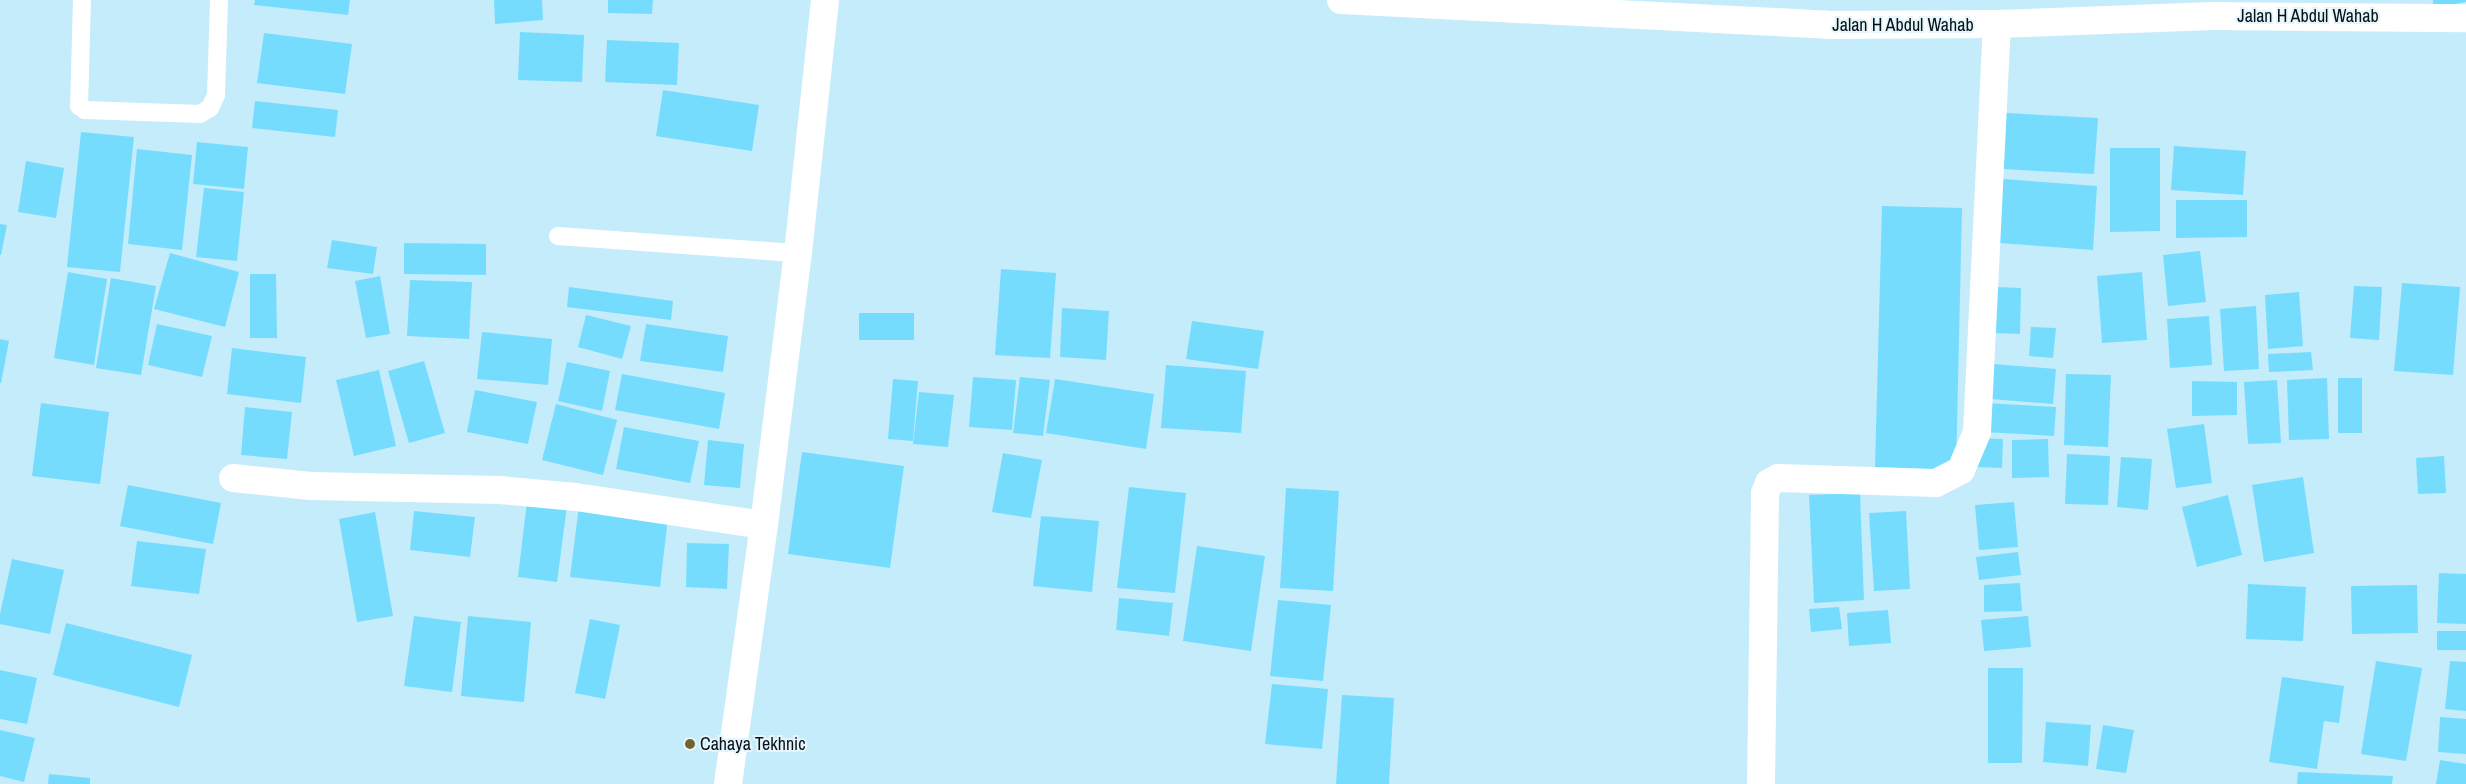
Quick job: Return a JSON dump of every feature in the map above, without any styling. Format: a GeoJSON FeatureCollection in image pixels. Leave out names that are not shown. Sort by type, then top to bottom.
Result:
{"type":"FeatureCollection","features":[{"type":"Feature","properties":{"kind":"street"},"geometry":{"type":"LineString","coordinates":[[734,782],[798,253],[825,0]]}},
{"type":"Feature","properties":{"kind":"street","name":"Jalan H Abdul Wahab"},"geometry":{"type":"LineString","coordinates":[[1340,0],[1828,25],[1997,24],[2386,8],[2466,18]]}},
{"type":"Feature","properties":{"kind":"street"},"geometry":{"type":"LineString","coordinates":[[1761,784],[1765,493],[1769,483],[1778,478],[1936,483],[1961,470],[1977,432],[1997,24]]}},
{"type":"Feature","properties":{"kind":"street"},"geometry":{"type":"LineString","coordinates":[[233,478],[311,486],[500,490],[566,496],[764,525]]}},
{"type":"Feature","properties":{"kind":"lane"},"geometry":{"type":"LineString","coordinates":[[82,0],[80,106],[85,110],[200,114],[210,108],[216,96],[219,0]]}},
{"type":"Feature","properties":{"kind":"lane"},"geometry":{"type":"LineString","coordinates":[[558,236],[798,253]]}},
{"type":"Feature","properties":{"kind":"building"},"geometry":{"type":"Polygon","coordinates":[[[255,0],[350,0],[348,15],[254,5],[255,0]]]}},
{"type":"Feature","properties":{"kind":"building"},"geometry":{"type":"Polygon","coordinates":[[[494,0],[542,0],[543,20],[495,24],[494,0]]]}},
{"type":"Feature","properties":{"kind":"building"},"geometry":{"type":"Polygon","coordinates":[[[608,0],[653,0],[652,14],[608,13],[608,0]]]}},
{"type":"Feature","properties":{"kind":"building"},"geometry":{"type":"Polygon","coordinates":[[[2433,0],[2466,0],[2466,2],[2433,8],[2433,0]]]}},
{"type":"Feature","properties":{"kind":"building"},"geometry":{"type":"Polygon","coordinates":[[[520,32],[584,35],[582,82],[518,80],[520,32]]]}},
{"type":"Feature","properties":{"kind":"building"},"geometry":{"type":"Polygon","coordinates":[[[264,33],[352,44],[345,94],[257,83],[264,33]]]}},
{"type":"Feature","properties":{"kind":"building"},"geometry":{"type":"Polygon","coordinates":[[[607,40],[679,43],[677,85],[605,82],[607,40]]]}},
{"type":"Feature","properties":{"kind":"building"},"geometry":{"type":"Polygon","coordinates":[[[663,90],[759,105],[752,151],[656,136],[663,90]]]}},
{"type":"Feature","properties":{"kind":"building"},"geometry":{"type":"Polygon","coordinates":[[[255,101],[338,110],[335,137],[252,128],[255,101]]]}},
{"type":"Feature","properties":{"kind":"building"},"geometry":{"type":"Polygon","coordinates":[[[2006,113],[2098,118],[2094,174],[2002,169],[2006,113]]]}},
{"type":"Feature","properties":{"kind":"building"},"geometry":{"type":"Polygon","coordinates":[[[81,132],[134,137],[120,272],[67,267],[81,132]]]}},
{"type":"Feature","properties":{"kind":"building"},"geometry":{"type":"Polygon","coordinates":[[[197,142],[248,147],[244,189],[193,184],[197,142]]]}},
{"type":"Feature","properties":{"kind":"building"},"geometry":{"type":"Polygon","coordinates":[[[2174,146],[2246,151],[2243,195],[2171,190],[2174,146]]]}},
{"type":"Feature","properties":{"kind":"building"},"geometry":{"type":"Polygon","coordinates":[[[2110,148],[2160,148],[2160,231],[2110,232],[2110,148]]]}},
{"type":"Feature","properties":{"kind":"building"},"geometry":{"type":"Polygon","coordinates":[[[137,149],[192,155],[182,250],[128,244],[137,149]]]}},
{"type":"Feature","properties":{"kind":"building"},"geometry":{"type":"Polygon","coordinates":[[[26,161],[64,168],[56,218],[18,212],[26,161]]]}},
{"type":"Feature","properties":{"kind":"building"},"geometry":{"type":"Polygon","coordinates":[[[2003,179],[2097,186],[2093,250],[1999,243],[2003,179]]]}},
{"type":"Feature","properties":{"kind":"building"},"geometry":{"type":"Polygon","coordinates":[[[204,188],[244,192],[237,261],[196,257],[204,188]]]}},
{"type":"Feature","properties":{"kind":"building"},"geometry":{"type":"Polygon","coordinates":[[[2176,200],[2247,200],[2247,237],[2176,238],[2176,200]]]}},
{"type":"Feature","properties":{"kind":"building"},"geometry":{"type":"Polygon","coordinates":[[[1882,206],[1962,208],[1956,470],[1875,468],[1882,206]]]}},
{"type":"Feature","properties":{"kind":"building"},"geometry":{"type":"Polygon","coordinates":[[[0,224],[7,225],[1,255],[0,255],[0,224]]]}},
{"type":"Feature","properties":{"kind":"building"},"geometry":{"type":"Polygon","coordinates":[[[332,240],[377,247],[373,274],[327,268],[332,240]]]}},
{"type":"Feature","properties":{"kind":"building"},"geometry":{"type":"Polygon","coordinates":[[[404,243],[486,244],[486,275],[404,274],[404,243]]]}},
{"type":"Feature","properties":{"kind":"building"},"geometry":{"type":"Polygon","coordinates":[[[2200,251],[2206,302],[2168,306],[2163,255],[2200,251]]]}},
{"type":"Feature","properties":{"kind":"building"},"geometry":{"type":"Polygon","coordinates":[[[170,253],[239,272],[225,327],[154,309],[170,253]]]}},
{"type":"Feature","properties":{"kind":"building"},"geometry":{"type":"Polygon","coordinates":[[[1001,269],[1056,273],[1050,358],[995,355],[1001,269]]]}},
{"type":"Feature","properties":{"kind":"building"},"geometry":{"type":"Polygon","coordinates":[[[68,272],[107,279],[94,365],[54,358],[68,272]]]}},
{"type":"Feature","properties":{"kind":"building"},"geometry":{"type":"Polygon","coordinates":[[[2142,272],[2147,340],[2102,343],[2097,276],[2142,272]]]}},
{"type":"Feature","properties":{"kind":"building"},"geometry":{"type":"Polygon","coordinates":[[[250,274],[276,274],[277,338],[250,338],[250,274]]]}},
{"type":"Feature","properties":{"kind":"building"},"geometry":{"type":"Polygon","coordinates":[[[380,276],[390,334],[366,338],[355,281],[380,276]]]}},
{"type":"Feature","properties":{"kind":"building"},"geometry":{"type":"Polygon","coordinates":[[[111,278],[156,286],[141,375],[96,368],[111,278]]]}},
{"type":"Feature","properties":{"kind":"building"},"geometry":{"type":"Polygon","coordinates":[[[410,280],[472,282],[469,339],[407,336],[410,280]]]}},
{"type":"Feature","properties":{"kind":"building"},"geometry":{"type":"Polygon","coordinates":[[[2402,283],[2460,287],[2453,375],[2394,371],[2402,283]]]}},
{"type":"Feature","properties":{"kind":"building"},"geometry":{"type":"Polygon","coordinates":[[[2354,286],[2382,287],[2379,340],[2350,338],[2354,286]]]}},
{"type":"Feature","properties":{"kind":"building"},"geometry":{"type":"Polygon","coordinates":[[[569,287],[673,301],[671,320],[567,307],[569,287]]]}},
{"type":"Feature","properties":{"kind":"building"},"geometry":{"type":"Polygon","coordinates":[[[1994,287],[2021,288],[2020,334],[1992,333],[1994,287]]]}},
{"type":"Feature","properties":{"kind":"building"},"geometry":{"type":"Polygon","coordinates":[[[2299,292],[2303,346],[2268,349],[2265,295],[2299,292]]]}},
{"type":"Feature","properties":{"kind":"building"},"geometry":{"type":"Polygon","coordinates":[[[2256,306],[2259,369],[2224,371],[2220,309],[2256,306]]]}},
{"type":"Feature","properties":{"kind":"building"},"geometry":{"type":"Polygon","coordinates":[[[1062,308],[1109,311],[1106,360],[1060,357],[1062,308]]]}},
{"type":"Feature","properties":{"kind":"building"},"geometry":{"type":"Polygon","coordinates":[[[859,313],[914,313],[914,340],[859,340],[859,313]]]}},
{"type":"Feature","properties":{"kind":"building"},"geometry":{"type":"Polygon","coordinates":[[[586,315],[631,326],[622,359],[578,347],[586,315]]]}},
{"type":"Feature","properties":{"kind":"building"},"geometry":{"type":"Polygon","coordinates":[[[2209,316],[2212,365],[2170,368],[2167,319],[2209,316]]]}},
{"type":"Feature","properties":{"kind":"building"},"geometry":{"type":"Polygon","coordinates":[[[1192,321],[1264,331],[1258,369],[1186,359],[1192,321]]]}},
{"type":"Feature","properties":{"kind":"building"},"geometry":{"type":"Polygon","coordinates":[[[157,324],[212,336],[202,377],[148,365],[157,324]]]}},
{"type":"Feature","properties":{"kind":"building"},"geometry":{"type":"Polygon","coordinates":[[[646,324],[728,336],[723,372],[640,361],[646,324]]]}},
{"type":"Feature","properties":{"kind":"building"},"geometry":{"type":"Polygon","coordinates":[[[2031,327],[2056,328],[2053,358],[2029,356],[2031,327]]]}},
{"type":"Feature","properties":{"kind":"building"},"geometry":{"type":"Polygon","coordinates":[[[482,332],[552,339],[548,385],[477,379],[482,332]]]}},
{"type":"Feature","properties":{"kind":"building"},"geometry":{"type":"Polygon","coordinates":[[[0,339],[9,341],[1,383],[0,383],[0,339]]]}},
{"type":"Feature","properties":{"kind":"building"},"geometry":{"type":"Polygon","coordinates":[[[232,348],[306,357],[301,403],[227,394],[232,348]]]}},
{"type":"Feature","properties":{"kind":"building"},"geometry":{"type":"Polygon","coordinates":[[[2311,352],[2313,370],[2269,372],[2268,354],[2311,352]]]}},
{"type":"Feature","properties":{"kind":"building"},"geometry":{"type":"Polygon","coordinates":[[[424,361],[445,433],[409,443],[388,371],[424,361]]]}},
{"type":"Feature","properties":{"kind":"building"},"geometry":{"type":"Polygon","coordinates":[[[567,362],[610,371],[602,411],[558,401],[567,362]]]}},
{"type":"Feature","properties":{"kind":"building"},"geometry":{"type":"Polygon","coordinates":[[[1994,364],[2056,369],[2053,404],[1991,399],[1994,364]]]}},
{"type":"Feature","properties":{"kind":"building"},"geometry":{"type":"Polygon","coordinates":[[[1166,365],[1246,371],[1241,433],[1161,428],[1166,365]]]}},
{"type":"Feature","properties":{"kind":"building"},"geometry":{"type":"Polygon","coordinates":[[[379,370],[396,446],[354,456],[336,380],[379,370]]]}},
{"type":"Feature","properties":{"kind":"building"},"geometry":{"type":"Polygon","coordinates":[[[622,374],[725,393],[719,429],[615,410],[622,374]]]}},
{"type":"Feature","properties":{"kind":"building"},"geometry":{"type":"Polygon","coordinates":[[[2066,374],[2111,375],[2108,447],[2064,445],[2066,374]]]}},
{"type":"Feature","properties":{"kind":"building"},"geometry":{"type":"Polygon","coordinates":[[[973,377],[1016,380],[1012,430],[969,427],[973,377]]]}},
{"type":"Feature","properties":{"kind":"building"},"geometry":{"type":"Polygon","coordinates":[[[1020,377],[1050,380],[1043,436],[1013,433],[1020,377]]]}},
{"type":"Feature","properties":{"kind":"building"},"geometry":{"type":"Polygon","coordinates":[[[2327,378],[2329,439],[2289,440],[2287,380],[2327,378]]]}},
{"type":"Feature","properties":{"kind":"building"},"geometry":{"type":"Polygon","coordinates":[[[2338,378],[2362,378],[2362,433],[2338,433],[2338,378]]]}},
{"type":"Feature","properties":{"kind":"building"},"geometry":{"type":"Polygon","coordinates":[[[893,379],[918,381],[913,441],[888,439],[893,379]]]}},
{"type":"Feature","properties":{"kind":"building"},"geometry":{"type":"Polygon","coordinates":[[[1055,379],[1154,394],[1146,449],[1046,433],[1055,379]]]}},
{"type":"Feature","properties":{"kind":"building"},"geometry":{"type":"Polygon","coordinates":[[[2277,380],[2281,443],[2248,444],[2244,382],[2277,380]]]}},
{"type":"Feature","properties":{"kind":"building"},"geometry":{"type":"Polygon","coordinates":[[[2192,381],[2237,382],[2237,415],[2192,416],[2192,381]]]}},
{"type":"Feature","properties":{"kind":"building"},"geometry":{"type":"Polygon","coordinates":[[[475,390],[537,402],[528,444],[467,432],[475,390]]]}},
{"type":"Feature","properties":{"kind":"building"},"geometry":{"type":"Polygon","coordinates":[[[919,392],[954,395],[948,447],[913,444],[919,392]]]}},
{"type":"Feature","properties":{"kind":"building"},"geometry":{"type":"Polygon","coordinates":[[[41,403],[109,412],[100,484],[32,476],[41,403]]]}},
{"type":"Feature","properties":{"kind":"building"},"geometry":{"type":"Polygon","coordinates":[[[1986,403],[2056,407],[2054,436],[1984,432],[1986,403]]]}},
{"type":"Feature","properties":{"kind":"building"},"geometry":{"type":"Polygon","coordinates":[[[556,404],[617,420],[603,475],[542,460],[556,404]]]}},
{"type":"Feature","properties":{"kind":"building"},"geometry":{"type":"Polygon","coordinates":[[[245,407],[292,412],[287,459],[241,455],[245,407]]]}},
{"type":"Feature","properties":{"kind":"building"},"geometry":{"type":"Polygon","coordinates":[[[2204,424],[2212,483],[2176,488],[2167,429],[2204,424]]]}},
{"type":"Feature","properties":{"kind":"building"},"geometry":{"type":"Polygon","coordinates":[[[624,427],[699,441],[690,483],[616,469],[624,427]]]}},
{"type":"Feature","properties":{"kind":"building"},"geometry":{"type":"Polygon","coordinates":[[[1977,438],[2003,439],[2002,468],[1976,467],[1977,438]]]}},
{"type":"Feature","properties":{"kind":"building"},"geometry":{"type":"Polygon","coordinates":[[[2048,439],[2049,477],[2012,478],[2012,440],[2048,439]]]}},
{"type":"Feature","properties":{"kind":"building"},"geometry":{"type":"Polygon","coordinates":[[[708,440],[744,444],[740,488],[704,485],[708,440]]]}},
{"type":"Feature","properties":{"kind":"building"},"geometry":{"type":"Polygon","coordinates":[[[802,452],[904,466],[890,568],[788,554],[802,452]]]}},
{"type":"Feature","properties":{"kind":"building"},"geometry":{"type":"Polygon","coordinates":[[[1003,453],[1042,460],[1031,518],[992,512],[1003,453]]]}},
{"type":"Feature","properties":{"kind":"building"},"geometry":{"type":"Polygon","coordinates":[[[2067,454],[2110,456],[2108,505],[2065,504],[2067,454]]]}},
{"type":"Feature","properties":{"kind":"building"},"geometry":{"type":"Polygon","coordinates":[[[2444,456],[2446,493],[2418,494],[2416,458],[2444,456]]]}},
{"type":"Feature","properties":{"kind":"building"},"geometry":{"type":"Polygon","coordinates":[[[2121,457],[2152,459],[2148,510],[2117,507],[2121,457]]]}},
{"type":"Feature","properties":{"kind":"building"},"geometry":{"type":"Polygon","coordinates":[[[2303,477],[2314,553],[2264,562],[2252,485],[2303,477]]]}},
{"type":"Feature","properties":{"kind":"building"},"geometry":{"type":"Polygon","coordinates":[[[128,485],[221,503],[213,544],[120,526],[128,485]]]}},
{"type":"Feature","properties":{"kind":"building"},"geometry":{"type":"Polygon","coordinates":[[[1129,487],[1186,493],[1175,593],[1117,588],[1129,487]]]}},
{"type":"Feature","properties":{"kind":"building"},"geometry":{"type":"Polygon","coordinates":[[[1286,488],[1339,491],[1333,591],[1280,588],[1286,488]]]}},
{"type":"Feature","properties":{"kind":"building"},"geometry":{"type":"Polygon","coordinates":[[[1860,493],[1864,600],[1814,603],[1809,495],[1860,493]]]}},
{"type":"Feature","properties":{"kind":"building"},"geometry":{"type":"Polygon","coordinates":[[[2228,495],[2242,555],[2197,567],[2182,507],[2228,495]]]}},
{"type":"Feature","properties":{"kind":"building"},"geometry":{"type":"Polygon","coordinates":[[[527,501],[567,506],[557,582],[518,577],[527,501]]]}},
{"type":"Feature","properties":{"kind":"building"},"geometry":{"type":"Polygon","coordinates":[[[2014,502],[2018,547],[1979,550],[1975,505],[2014,502]]]}},
{"type":"Feature","properties":{"kind":"building"},"geometry":{"type":"Polygon","coordinates":[[[579,506],[668,517],[660,587],[570,577],[579,506]]]}},
{"type":"Feature","properties":{"kind":"building"},"geometry":{"type":"Polygon","coordinates":[[[414,511],[475,517],[470,557],[410,550],[414,511]]]}},
{"type":"Feature","properties":{"kind":"building"},"geometry":{"type":"Polygon","coordinates":[[[1906,511],[1910,589],[1874,591],[1869,513],[1906,511]]]}},
{"type":"Feature","properties":{"kind":"building"},"geometry":{"type":"Polygon","coordinates":[[[375,512],[393,616],[357,622],[339,519],[375,512]]]}},
{"type":"Feature","properties":{"kind":"building"},"geometry":{"type":"Polygon","coordinates":[[[1041,516],[1099,521],[1092,592],[1033,586],[1041,516]]]}},
{"type":"Feature","properties":{"kind":"building"},"geometry":{"type":"Polygon","coordinates":[[[137,541],[206,549],[199,594],[131,586],[137,541]]]}},
{"type":"Feature","properties":{"kind":"building"},"geometry":{"type":"Polygon","coordinates":[[[687,543],[729,544],[727,589],[686,587],[687,543]]]}},
{"type":"Feature","properties":{"kind":"building"},"geometry":{"type":"Polygon","coordinates":[[[1197,546],[1265,556],[1251,651],[1183,641],[1197,546]]]}},
{"type":"Feature","properties":{"kind":"building"},"geometry":{"type":"Polygon","coordinates":[[[2018,552],[2021,575],[1979,580],[1976,557],[2018,552]]]}},
{"type":"Feature","properties":{"kind":"building"},"geometry":{"type":"Polygon","coordinates":[[[12,559],[64,570],[50,634],[0,624],[0,614],[12,559]]]}},
{"type":"Feature","properties":{"kind":"building"},"geometry":{"type":"Polygon","coordinates":[[[2439,573],[2466,574],[2466,624],[2437,623],[2439,573]]]}},
{"type":"Feature","properties":{"kind":"building"},"geometry":{"type":"Polygon","coordinates":[[[2020,583],[2022,611],[1984,612],[1984,585],[2020,583]]]}},
{"type":"Feature","properties":{"kind":"building"},"geometry":{"type":"Polygon","coordinates":[[[2248,584],[2306,587],[2303,641],[2246,639],[2248,584]]]}},
{"type":"Feature","properties":{"kind":"building"},"geometry":{"type":"Polygon","coordinates":[[[2417,585],[2418,633],[2352,634],[2351,586],[2417,585]]]}},
{"type":"Feature","properties":{"kind":"building"},"geometry":{"type":"Polygon","coordinates":[[[1119,598],[1173,603],[1169,636],[1116,630],[1119,598]]]}},
{"type":"Feature","properties":{"kind":"building"},"geometry":{"type":"Polygon","coordinates":[[[1278,600],[1331,605],[1323,681],[1270,676],[1278,600]]]}},
{"type":"Feature","properties":{"kind":"building"},"geometry":{"type":"Polygon","coordinates":[[[1839,607],[1842,629],[1811,632],[1809,609],[1839,607]]]}},
{"type":"Feature","properties":{"kind":"building"},"geometry":{"type":"Polygon","coordinates":[[[1888,610],[1891,643],[1849,646],[1847,613],[1888,610]]]}},
{"type":"Feature","properties":{"kind":"building"},"geometry":{"type":"Polygon","coordinates":[[[414,616],[461,622],[452,692],[404,686],[414,616]]]}},
{"type":"Feature","properties":{"kind":"building"},"geometry":{"type":"Polygon","coordinates":[[[468,616],[531,622],[524,702],[461,696],[468,616]]]}},
{"type":"Feature","properties":{"kind":"building"},"geometry":{"type":"Polygon","coordinates":[[[2028,616],[2031,647],[1984,651],[1981,620],[2028,616]]]}},
{"type":"Feature","properties":{"kind":"building"},"geometry":{"type":"Polygon","coordinates":[[[590,619],[620,625],[605,699],[575,693],[590,619]]]}},
{"type":"Feature","properties":{"kind":"building"},"geometry":{"type":"Polygon","coordinates":[[[66,623],[192,655],[179,707],[53,675],[66,623]]]}},
{"type":"Feature","properties":{"kind":"building"},"geometry":{"type":"Polygon","coordinates":[[[2437,631],[2466,631],[2466,650],[2437,650],[2437,631]]]}},
{"type":"Feature","properties":{"kind":"building"},"geometry":{"type":"Polygon","coordinates":[[[2376,661],[2422,668],[2406,761],[2361,754],[2376,661]]]}},
{"type":"Feature","properties":{"kind":"building"},"geometry":{"type":"Polygon","coordinates":[[[2450,661],[2466,662],[2466,711],[2445,709],[2450,661]]]}},
{"type":"Feature","properties":{"kind":"building"},"geometry":{"type":"Polygon","coordinates":[[[1988,668],[2023,668],[2022,763],[1988,763],[1988,668]]]}},
{"type":"Feature","properties":{"kind":"building"},"geometry":{"type":"Polygon","coordinates":[[[0,670],[37,678],[27,724],[0,719],[0,670]]]}},
{"type":"Feature","properties":{"kind":"building"},"geometry":{"type":"Polygon","coordinates":[[[2282,677],[2344,686],[2339,723],[2324,721],[2317,769],[2269,762],[2282,677]]]}},
{"type":"Feature","properties":{"kind":"building"},"geometry":{"type":"Polygon","coordinates":[[[1272,684],[1328,689],[1322,749],[1265,744],[1272,684]]]}},
{"type":"Feature","properties":{"kind":"building"},"geometry":{"type":"Polygon","coordinates":[[[1342,695],[1394,698],[1389,784],[1336,784],[1342,695]]]}},
{"type":"Feature","properties":{"kind":"building"},"geometry":{"type":"Polygon","coordinates":[[[2440,717],[2466,719],[2466,754],[2438,752],[2440,717]]]}},
{"type":"Feature","properties":{"kind":"building"},"geometry":{"type":"Polygon","coordinates":[[[2046,722],[2091,725],[2088,766],[2043,762],[2046,722]]]}},
{"type":"Feature","properties":{"kind":"building"},"geometry":{"type":"Polygon","coordinates":[[[2103,725],[2134,730],[2126,773],[2096,769],[2103,725]]]}},
{"type":"Feature","properties":{"kind":"building"},"geometry":{"type":"Polygon","coordinates":[[[0,730],[35,738],[24,782],[0,776],[0,730]]]}},
{"type":"Feature","properties":{"kind":"building"},"geometry":{"type":"Polygon","coordinates":[[[2440,760],[2466,764],[2466,784],[2436,784],[2440,760]]]}},
{"type":"Feature","properties":{"kind":"building"},"geometry":{"type":"Polygon","coordinates":[[[2298,772],[2393,776],[2392,784],[2297,784],[2298,772]]]}},
{"type":"Feature","properties":{"kind":"building"},"geometry":{"type":"Polygon","coordinates":[[[49,774],[90,778],[90,784],[48,784],[49,774]]]}},
{"type":"Feature","properties":{"kind":"place","name":"Cahaya Tekhnic"},"geometry":{"type":"Point","coordinates":[690,744]}}]}
